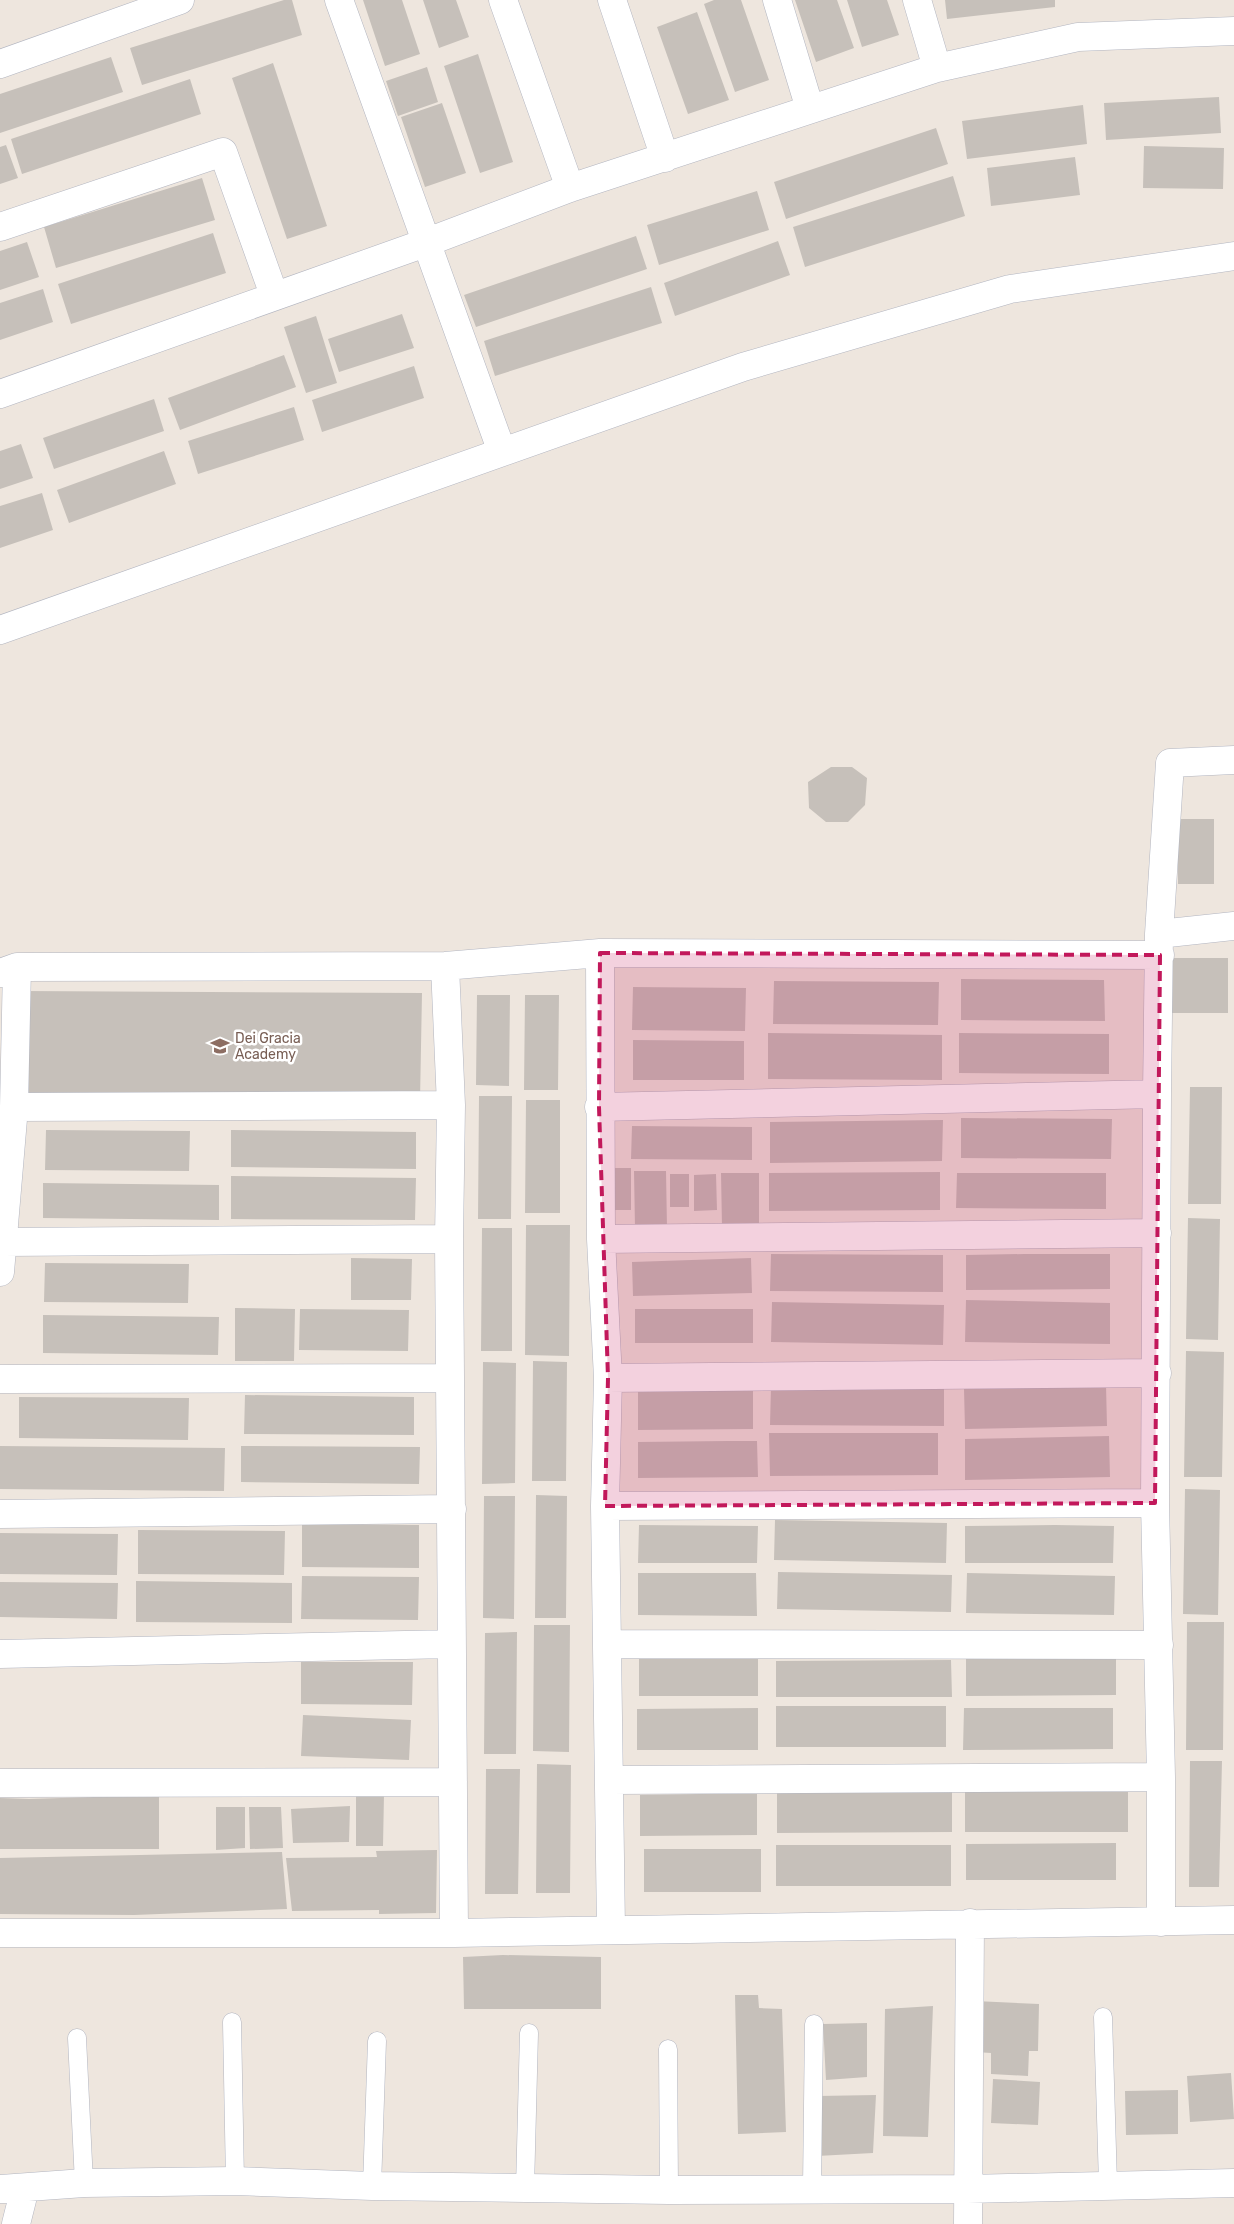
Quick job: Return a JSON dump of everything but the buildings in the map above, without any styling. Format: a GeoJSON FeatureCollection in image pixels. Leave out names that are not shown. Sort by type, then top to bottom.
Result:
{"type":"FeatureCollection","features":[{"type":"Feature","properties":{"kind":"street"},"geometry":{"type":"LineString","coordinates":[[0,64],[180,0]]}},
{"type":"Feature","properties":{"kind":"street"},"geometry":{"type":"LineString","coordinates":[[339,0],[502,452]]}},
{"type":"Feature","properties":{"kind":"street"},"geometry":{"type":"LineString","coordinates":[[502,0],[570,188]]}},
{"type":"Feature","properties":{"kind":"street"},"geometry":{"type":"LineString","coordinates":[[612,0],[665,158]]}},
{"type":"Feature","properties":{"kind":"street"},"geometry":{"type":"LineString","coordinates":[[777,0],[810,109]]}},
{"type":"Feature","properties":{"kind":"street"},"geometry":{"type":"LineString","coordinates":[[917,0],[937,68]]}},
{"type":"Feature","properties":{"kind":"street"},"geometry":{"type":"LineString","coordinates":[[0,394],[425,242],[570,188],[937,68],[1078,37],[1234,31]]}},
{"type":"Feature","properties":{"kind":"street"},"geometry":{"type":"LineString","coordinates":[[0,228],[223,152],[274,295]]}},
{"type":"Feature","properties":{"kind":"street"},"geometry":{"type":"LineString","coordinates":[[0,630],[744,368],[1010,289],[1234,256]]}},
{"type":"Feature","properties":{"kind":"street"},"geometry":{"type":"LineString","coordinates":[[1161,1922],[1161,1777],[1155,1503],[1157,1094],[1160,945],[1170,763],[1234,760]]}},
{"type":"Feature","properties":{"kind":"street"},"geometry":{"type":"LineString","coordinates":[[0,1272],[14,1107],[8,970],[445,966],[600,953],[1160,945],[1234,926]]}},
{"type":"Feature","properties":{"kind":"street"},"geometry":{"type":"LineString","coordinates":[[600,953],[599,1107],[601,1239],[608,1378],[605,1506],[611,1930]]}},
{"type":"Feature","properties":{"kind":"street"},"geometry":{"type":"LineString","coordinates":[[445,966],[451,1105],[449,1378],[452,1509],[451,1644],[454,1933]]}},
{"type":"Feature","properties":{"kind":"street"},"geometry":{"type":"LineString","coordinates":[[599,1107],[1157,1094]]}},
{"type":"Feature","properties":{"kind":"street"},"geometry":{"type":"LineString","coordinates":[[14,1107],[451,1105]]}},
{"type":"Feature","properties":{"kind":"street"},"geometry":{"type":"LineString","coordinates":[[601,1239],[1157,1233]]}},
{"type":"Feature","properties":{"kind":"street"},"geometry":{"type":"LineString","coordinates":[[3,1242],[449,1239]]}},
{"type":"Feature","properties":{"kind":"street"},"geometry":{"type":"LineString","coordinates":[[608,1378],[1156,1374]]}},
{"type":"Feature","properties":{"kind":"street"},"geometry":{"type":"LineString","coordinates":[[0,1379],[449,1378]]}},
{"type":"Feature","properties":{"kind":"street"},"geometry":{"type":"LineString","coordinates":[[605,1506],[1155,1503]]}},
{"type":"Feature","properties":{"kind":"street"},"geometry":{"type":"LineString","coordinates":[[0,1514],[452,1509]]}},
{"type":"Feature","properties":{"kind":"street"},"geometry":{"type":"LineString","coordinates":[[0,1654],[451,1644]]}},
{"type":"Feature","properties":{"kind":"street"},"geometry":{"type":"LineString","coordinates":[[608,1644],[1158,1645]]}},
{"type":"Feature","properties":{"kind":"street"},"geometry":{"type":"LineString","coordinates":[[610,1780],[1161,1777]]}},
{"type":"Feature","properties":{"kind":"street"},"geometry":{"type":"LineString","coordinates":[[0,1783],[453,1782]]}},
{"type":"Feature","properties":{"kind":"street"},"geometry":{"type":"LineString","coordinates":[[0,1933],[454,1933],[1234,1920]]}},
{"type":"Feature","properties":{"kind":"street"},"geometry":{"type":"LineString","coordinates":[[968,2224],[970,1923]]}},
{"type":"Feature","properties":{"kind":"street"},"geometry":{"type":"LineString","coordinates":[[16,2224],[13,2189],[84,2183],[235,2181],[372,2186],[669,2190],[812,2188],[968,2189],[1108,2184],[1234,2183]]}},
{"type":"Feature","properties":{"kind":"lane"},"geometry":{"type":"LineString","coordinates":[[1103,2017],[1108,2184]]}},
{"type":"Feature","properties":{"kind":"lane"},"geometry":{"type":"LineString","coordinates":[[232,2022],[235,2181]]}},
{"type":"Feature","properties":{"kind":"lane"},"geometry":{"type":"LineString","coordinates":[[812,2188],[814,2024]]}},
{"type":"Feature","properties":{"kind":"lane"},"geometry":{"type":"LineString","coordinates":[[525,2188],[529,2033]]}},
{"type":"Feature","properties":{"kind":"lane"},"geometry":{"type":"LineString","coordinates":[[76,2038],[84,2183]]}},
{"type":"Feature","properties":{"kind":"lane"},"geometry":{"type":"LineString","coordinates":[[372,2186],[377,2041]]}},
{"type":"Feature","properties":{"kind":"lane"},"geometry":{"type":"LineString","coordinates":[[668,2049],[669,2190]]}},
{"type":"Feature","properties":{"kind":"highlighted area"},"geometry":{"type":"Polygon","coordinates":[[[600,953],[1160,955],[1155,1503],[605,1506],[608,1378],[599,1107],[600,953]]]}},
{"type":"Feature","properties":{"kind":"place","name":"Dei Gracia Academy"},"geometry":{"type":"Point","coordinates":[220,1046]}}]}
